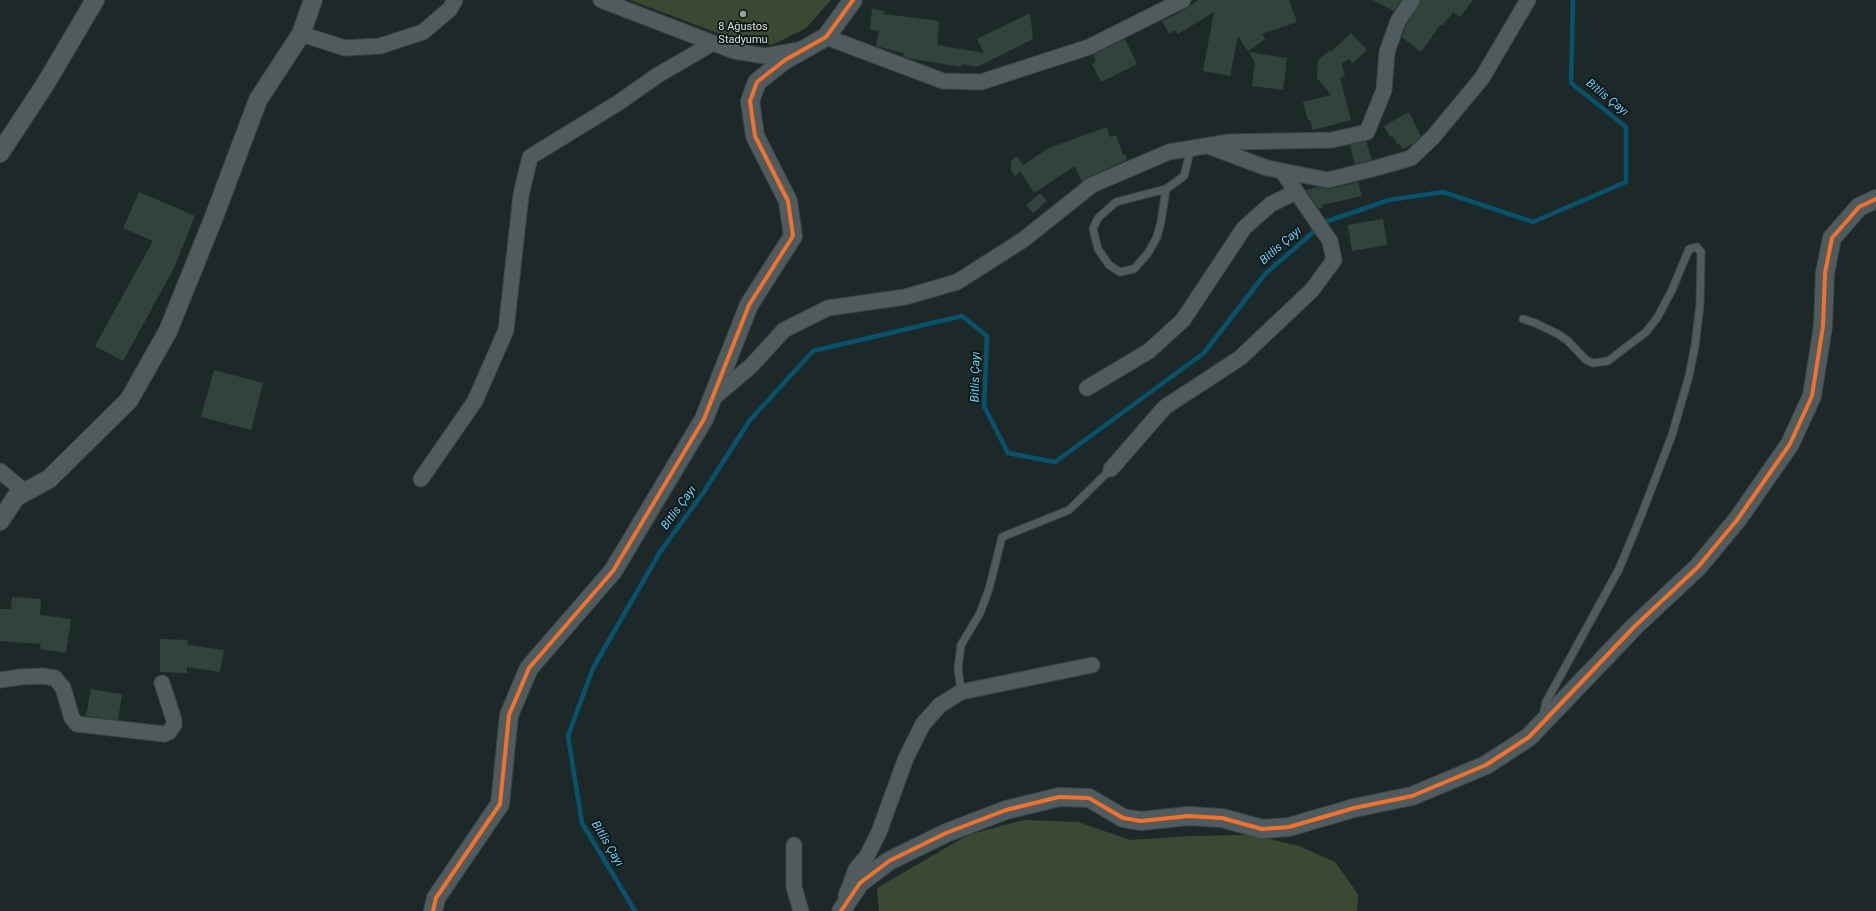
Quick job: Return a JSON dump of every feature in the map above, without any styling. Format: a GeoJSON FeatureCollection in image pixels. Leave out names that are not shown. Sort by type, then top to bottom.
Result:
{"type":"FeatureCollection","features":[{"type":"Feature","properties":{"kind":"street"},"geometry":{"type":"LineString","coordinates":[[0,152],[46,83],[95,0]]}},
{"type":"Feature","properties":{"kind":"street"},"geometry":{"type":"LineString","coordinates":[[0,521],[16,497],[49,479],[129,400],[168,331],[214,217],[258,100],[300,34],[313,0]]}},
{"type":"Feature","properties":{"kind":"street"},"geometry":{"type":"LineString","coordinates":[[300,34],[345,48],[380,46],[423,32],[450,9],[455,0]]}},
{"type":"Feature","properties":{"kind":"street"},"geometry":{"type":"LineString","coordinates":[[601,0],[734,51],[765,56],[803,50]]}},
{"type":"Feature","properties":{"kind":"street"},"geometry":{"type":"LineString","coordinates":[[433,911],[436,898],[500,804],[509,715],[529,668],[613,571],[704,419],[749,305],[793,236],[788,201],[755,136],[750,100],[757,82],[785,60],[826,37],[853,0]]}},
{"type":"Feature","properties":{"kind":"street"},"geometry":{"type":"LineString","coordinates":[[826,37],[943,81],[981,82],[1089,47],[1183,0]]}},
{"type":"Feature","properties":{"kind":"street"},"geometry":{"type":"LineString","coordinates":[[712,399],[751,366],[784,330],[828,308],[905,297],[957,282],[1024,240],[1092,184],[1169,152],[1229,142],[1332,140],[1367,132],[1384,90],[1387,52],[1398,21],[1412,0]]}},
{"type":"Feature","properties":{"kind":"street"},"geometry":{"type":"LineString","coordinates":[[1206,146],[1267,168],[1328,180],[1411,158],[1433,137],[1482,78],[1528,0]]}},
{"type":"Feature","properties":{"kind":"street"},"geometry":{"type":"LineString","coordinates":[[421,479],[475,401],[506,330],[521,195],[530,157],[658,75],[713,43]]}},
{"type":"Feature","properties":{"kind":"street"},"geometry":{"type":"LineString","coordinates":[[1111,469],[1165,407],[1240,358],[1312,290],[1334,260],[1330,241],[1282,171]]}},
{"type":"Feature","properties":{"kind":"street"},"geometry":{"type":"LineString","coordinates":[[1087,388],[1149,351],[1183,320],[1244,228],[1271,204],[1296,192]]}},
{"type":"Feature","properties":{"kind":"street"},"geometry":{"type":"LineString","coordinates":[[841,911],[860,883],[889,861],[946,833],[1006,810],[1059,797],[1089,798],[1123,818],[1141,821],[1188,816],[1222,818],[1262,829],[1289,827],[1354,808],[1412,796],[1486,765],[1529,737],[1635,626],[1698,567],[1737,520],[1790,444],[1812,396],[1822,326],[1825,273],[1832,238],[1859,207],[1876,199]]}},
{"type":"Feature","properties":{"kind":"street"},"geometry":{"type":"LineString","coordinates":[[0,471],[25,492]]}},
{"type":"Feature","properties":{"kind":"street"},"geometry":{"type":"LineString","coordinates":[[841,911],[856,869],[867,856],[879,832],[906,758],[923,724],[940,705],[961,692],[1092,665]]}},
{"type":"Feature","properties":{"kind":"street"},"geometry":{"type":"LineString","coordinates":[[0,680],[43,676],[55,678],[63,688],[72,718],[77,724],[164,734],[169,732],[174,724],[174,720],[162,683]]}},
{"type":"Feature","properties":{"kind":"street"},"geometry":{"type":"LineString","coordinates":[[794,845],[794,887],[801,911]]}},
{"type":"Feature","properties":{"kind":"lane"},"geometry":{"type":"LineString","coordinates":[[1166,189],[1157,237],[1148,253],[1134,269],[1120,272],[1109,265],[1098,249],[1093,229],[1098,218],[1116,202],[1166,189],[1184,176],[1191,148]]}},
{"type":"Feature","properties":{"kind":"lane"},"geometry":{"type":"LineString","coordinates":[[1523,319],[1558,334],[1568,341],[1586,360],[1593,363],[1608,361],[1646,332],[1657,318],[1672,290],[1689,249],[1698,247],[1701,252],[1700,304],[1695,346],[1689,376],[1672,435],[1642,516],[1619,569],[1546,702],[1543,722]]}},
{"type":"Feature","properties":{"kind":"lane"},"geometry":{"type":"LineString","coordinates":[[961,692],[958,668],[961,645],[980,613],[989,589],[1002,537],[1069,510],[1111,469]]}},
{"type":"Feature","properties":{"kind":"green space","name":"8 Ağustos Stadyumu"},"geometry":{"type":"Polygon","coordinates":[[[630,0],[831,0],[806,28],[772,45],[731,38],[630,0]]]}},
{"type":"Feature","properties":{"kind":"green space"},"geometry":{"type":"Polygon","coordinates":[[[1024,820],[1078,822],[1130,840],[1191,836],[1252,835],[1299,846],[1335,862],[1358,894],[1357,911],[879,911],[877,888],[968,835],[1024,820]]]}},
{"type":"Feature","properties":{"kind":"building"},"geometry":{"type":"Polygon","coordinates":[[[1198,0],[1289,0],[1297,22],[1262,34],[1265,39],[1248,51],[1238,36],[1230,76],[1203,71],[1214,12],[1178,34],[1175,30],[1169,34],[1162,21],[1181,12],[1198,0]]]}},
{"type":"Feature","properties":{"kind":"building"},"geometry":{"type":"Polygon","coordinates":[[[1373,0],[1401,0],[1394,11],[1373,0]]]}},
{"type":"Feature","properties":{"kind":"building"},"geometry":{"type":"Polygon","coordinates":[[[1421,0],[1473,0],[1460,17],[1453,12],[1442,26],[1440,25],[1421,52],[1402,37],[1406,25],[1421,0]]]}},
{"type":"Feature","properties":{"kind":"building"},"geometry":{"type":"Polygon","coordinates":[[[872,9],[885,11],[884,14],[939,21],[937,45],[984,53],[977,39],[1030,13],[1033,39],[977,67],[962,64],[961,67],[908,58],[903,56],[904,53],[876,46],[879,31],[870,29],[872,9]]]}},
{"type":"Feature","properties":{"kind":"building"},"geometry":{"type":"Polygon","coordinates":[[[1351,33],[1367,50],[1352,64],[1350,59],[1341,63],[1345,75],[1340,78],[1351,120],[1313,130],[1310,120],[1308,121],[1303,102],[1331,95],[1317,78],[1318,60],[1330,50],[1331,52],[1351,33]]]}},
{"type":"Feature","properties":{"kind":"building"},"geometry":{"type":"Polygon","coordinates":[[[1125,39],[1137,64],[1101,82],[1092,64],[1096,61],[1093,55],[1125,39]]]}},
{"type":"Feature","properties":{"kind":"building"},"geometry":{"type":"Polygon","coordinates":[[[1249,52],[1287,58],[1283,90],[1252,86],[1255,63],[1249,52]]]}},
{"type":"Feature","properties":{"kind":"building"},"geometry":{"type":"Polygon","coordinates":[[[1409,112],[1421,136],[1414,143],[1402,149],[1400,144],[1398,145],[1393,136],[1390,137],[1384,126],[1409,112]]]}},
{"type":"Feature","properties":{"kind":"building"},"geometry":{"type":"Polygon","coordinates":[[[1107,127],[1110,137],[1116,135],[1123,155],[1125,154],[1127,160],[1088,177],[1082,182],[1075,166],[1034,193],[1020,171],[1015,176],[1011,170],[1011,161],[1017,156],[1023,165],[1049,148],[1107,127]]]}},
{"type":"Feature","properties":{"kind":"building"},"geometry":{"type":"Polygon","coordinates":[[[1366,141],[1372,160],[1355,164],[1350,145],[1366,141]]]}},
{"type":"Feature","properties":{"kind":"building"},"geometry":{"type":"Polygon","coordinates":[[[1358,182],[1362,196],[1322,205],[1322,208],[1319,209],[1306,190],[1317,187],[1330,189],[1358,182]]]}},
{"type":"Feature","properties":{"kind":"building"},"geometry":{"type":"Polygon","coordinates":[[[139,192],[195,216],[174,268],[123,361],[95,346],[153,241],[123,228],[139,192]]]}},
{"type":"Feature","properties":{"kind":"building"},"geometry":{"type":"Polygon","coordinates":[[[1040,193],[1047,201],[1033,213],[1026,205],[1040,193]]]}},
{"type":"Feature","properties":{"kind":"building"},"geometry":{"type":"Polygon","coordinates":[[[1383,219],[1387,245],[1352,251],[1348,225],[1383,219]]]}},
{"type":"Feature","properties":{"kind":"building"},"geometry":{"type":"Polygon","coordinates":[[[214,370],[263,383],[251,430],[201,417],[214,370]]]}},
{"type":"Feature","properties":{"kind":"building"},"geometry":{"type":"Polygon","coordinates":[[[12,597],[41,599],[40,615],[71,619],[66,653],[40,649],[41,644],[0,641],[0,609],[11,609],[12,597]]]}},
{"type":"Feature","properties":{"kind":"building"},"geometry":{"type":"Polygon","coordinates":[[[160,639],[188,640],[187,645],[224,650],[220,672],[187,667],[187,673],[160,672],[160,639]]]}},
{"type":"Feature","properties":{"kind":"building"},"geometry":{"type":"Polygon","coordinates":[[[91,689],[122,694],[118,720],[86,716],[91,689]]]}},
{"type":"Feature","properties":{"kind":"waterway","name":"Bitlis Çayı"},"geometry":{"type":"LineString","coordinates":[[635,911],[582,823],[568,736],[593,668],[660,552],[703,493],[750,420],[813,351],[962,316],[987,336],[984,406],[1008,453],[1055,462],[1204,353],[1265,274],[1325,222],[1389,200],[1443,192],[1533,222],[1626,182],[1626,127],[1571,83],[1573,0]]}},
{"type":"Feature","properties":{"kind":"cycle path"},"geometry":{"type":"LineString","coordinates":[[433,911],[436,898],[500,804],[509,715],[529,668],[613,571],[704,419],[749,305],[793,236],[788,201],[755,136],[750,101],[757,82],[785,60],[826,37],[853,0]]}},
{"type":"Feature","properties":{"kind":"cycle path"},"geometry":{"type":"LineString","coordinates":[[841,911],[860,883],[889,861],[946,833],[1006,810],[1059,797],[1089,798],[1123,818],[1141,821],[1188,816],[1222,818],[1262,829],[1289,827],[1354,808],[1412,796],[1486,765],[1529,737],[1635,626],[1698,567],[1737,520],[1790,444],[1812,396],[1823,326],[1825,273],[1832,238],[1859,207],[1876,199]]}},
{"type":"Feature","properties":{"kind":"place","name":"8 Ağustos Stadyumu"},"geometry":{"type":"Point","coordinates":[743,14]}}]}
